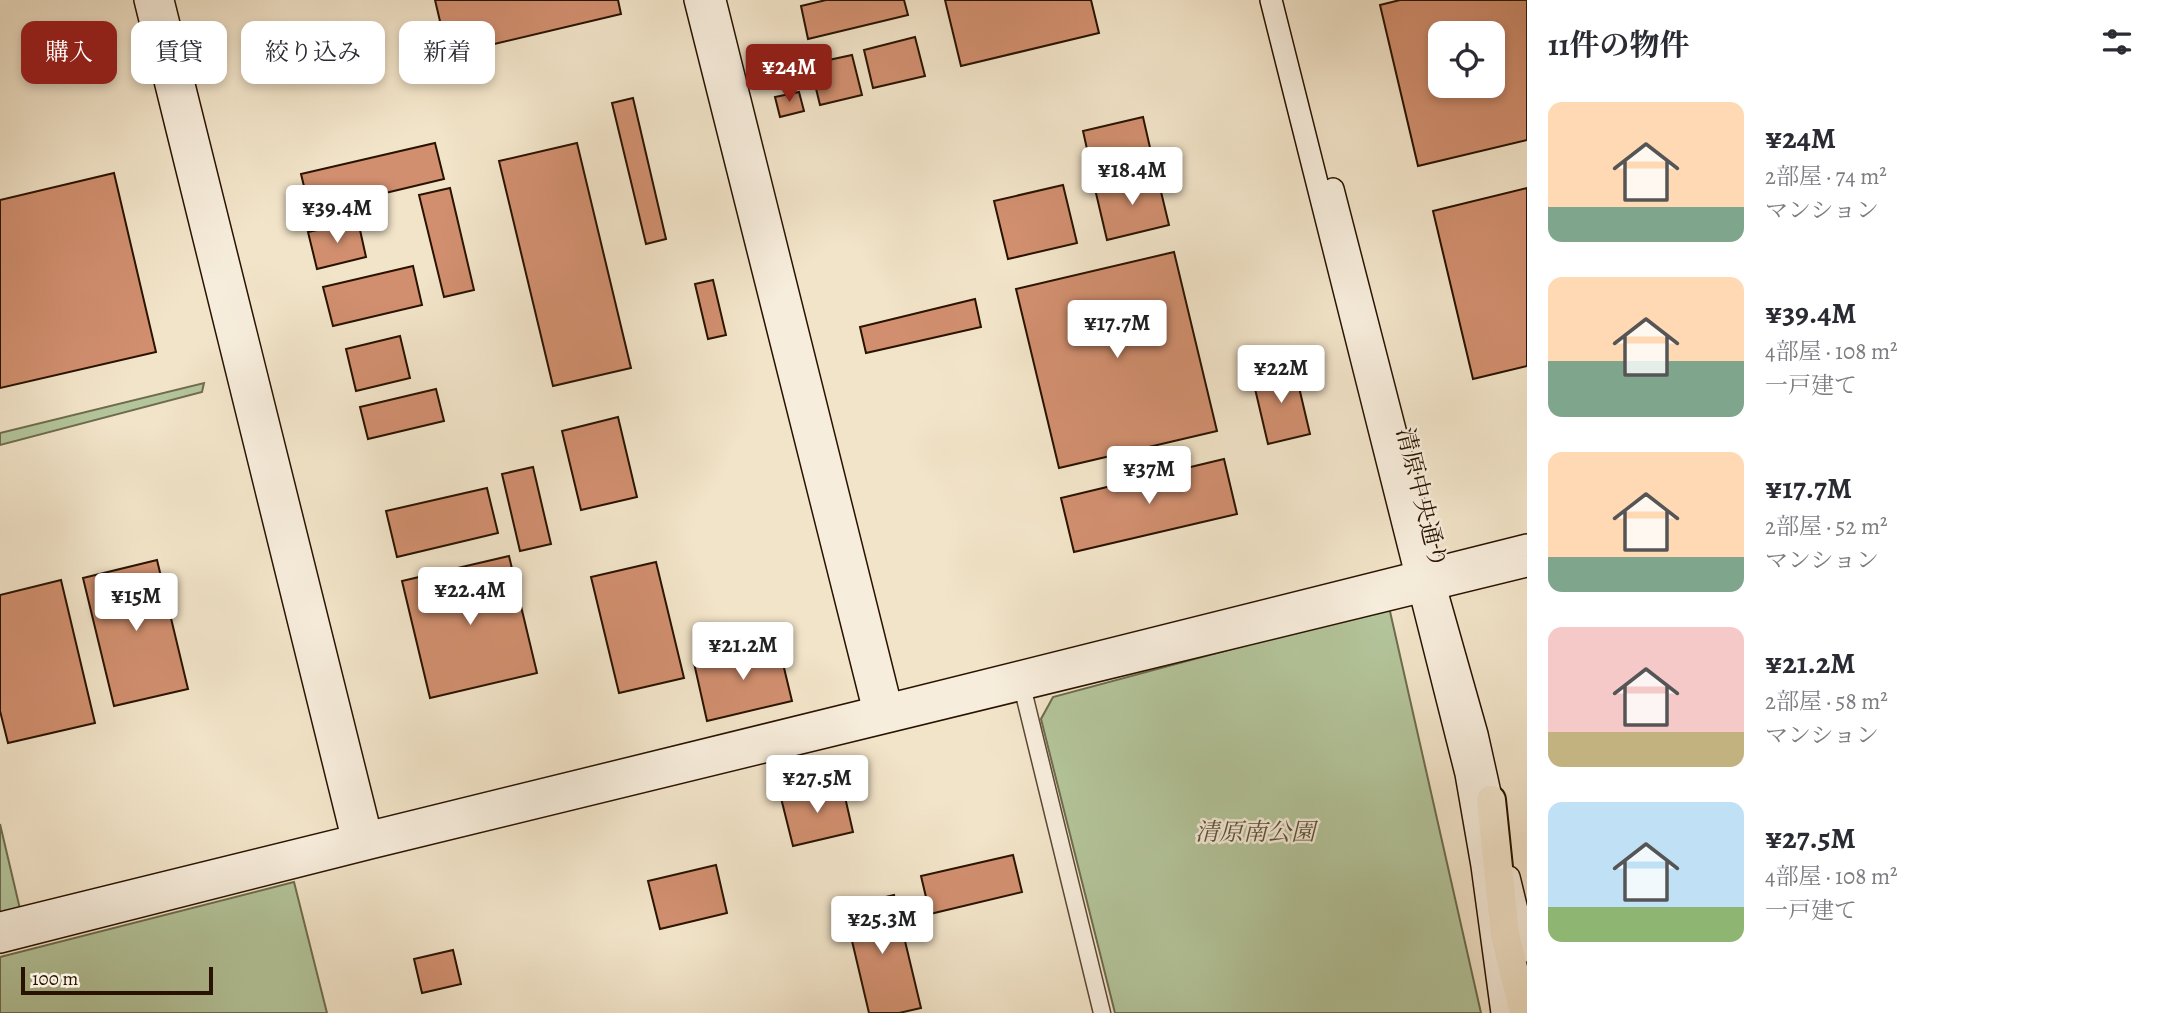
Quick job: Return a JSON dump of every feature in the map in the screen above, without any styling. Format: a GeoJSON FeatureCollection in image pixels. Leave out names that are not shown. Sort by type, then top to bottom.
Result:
{"type":"FeatureCollection","features":[{"type":"Feature","properties":{"kind":"highway"},"geometry":{"type":"LineString","coordinates":[[1492,800],[1505,934],[1524,1013]]}},
{"type":"Feature","properties":{"kind":"highway"},"geometry":{"type":"LineString","coordinates":[[1482,866],[1512,1013]]}},
{"type":"Feature","properties":{"kind":"street"},"geometry":{"type":"LineString","coordinates":[[145,0],[363,842]]}},
{"type":"Feature","properties":{"kind":"street"},"geometry":{"type":"LineString","coordinates":[[163,0],[363,842]]}},
{"type":"Feature","properties":{"kind":"street"},"geometry":{"type":"LineString","coordinates":[[695,0],[884,715]]}},
{"type":"Feature","properties":{"kind":"street"},"geometry":{"type":"LineString","coordinates":[[715,0],[884,715]]}},
{"type":"Feature","properties":{"kind":"street","name":"清原中央通り"},"geometry":{"type":"LineString","coordinates":[[1271,0],[1425,581],[1477,734],[1527,951]]}},
{"type":"Feature","properties":{"kind":"street","name":"清原中央通り"},"geometry":{"type":"LineString","coordinates":[[1284,0],[1425,581],[1466,775],[1482,866],[1502,1013]]}},
{"type":"Feature","properties":{"kind":"street"},"geometry":{"type":"LineString","coordinates":[[1425,581],[1527,545]]}},
{"type":"Feature","properties":{"kind":"street"},"geometry":{"type":"LineString","coordinates":[[0,923],[363,842],[1425,581],[1527,566]]}},
{"type":"Feature","properties":{"kind":"street"},"geometry":{"type":"LineString","coordinates":[[1020,681],[1102,1013]]}},
{"type":"Feature","properties":{"kind":"street"},"geometry":{"type":"LineString","coordinates":[[0,942],[363,842]]}},
{"type":"Feature","properties":{"kind":"green space"},"geometry":{"type":"Polygon","coordinates":[[[204,383],[202,392],[0,445],[0,433],[204,383]]]}},
{"type":"Feature","properties":{"kind":"green space","name":"清原南公園"},"geometry":{"type":"Polygon","coordinates":[[[1389,607],[1481,1013],[1115,1013],[1041,719],[1053,697],[1389,607]]]}},
{"type":"Feature","properties":{"kind":"green space"},"geometry":{"type":"Polygon","coordinates":[[[0,824],[20,909],[0,914],[0,824]]]}},
{"type":"Feature","properties":{"kind":"green space"},"geometry":{"type":"Polygon","coordinates":[[[294,882],[327,1013],[0,1013],[0,957],[294,882]]]}},
{"type":"Feature","properties":{"kind":"building"},"geometry":{"type":"Polygon","coordinates":[[[435,0],[618,0],[621,14],[495,44],[495,21],[440,21],[435,0]]]}},
{"type":"Feature","properties":{"kind":"building"},"geometry":{"type":"Polygon","coordinates":[[[826,0],[904,0],[908,15],[808,39],[801,6],[826,0]]]}},
{"type":"Feature","properties":{"kind":"building"},"geometry":{"type":"Polygon","coordinates":[[[945,0],[1091,0],[1099,33],[961,66],[945,0]]]}},
{"type":"Feature","properties":{"kind":"building"},"geometry":{"type":"Polygon","coordinates":[[[1400,0],[1527,0],[1527,140],[1418,166],[1380,5],[1400,0]]]}},
{"type":"Feature","properties":{"kind":"building"},"geometry":{"type":"Polygon","coordinates":[[[915,37],[925,76],[873,88],[864,50],[915,37]]]}},
{"type":"Feature","properties":{"kind":"building"},"geometry":{"type":"Polygon","coordinates":[[[852,55],[862,95],[820,105],[810,64],[852,55]]]}},
{"type":"Feature","properties":{"kind":"building"},"geometry":{"type":"Polygon","coordinates":[[[799,92],[804,111],[780,117],[775,97],[799,92]]]}},
{"type":"Feature","properties":{"kind":"building"},"geometry":{"type":"Polygon","coordinates":[[[633,98],[666,239],[646,244],[612,103],[633,98]]]}},
{"type":"Feature","properties":{"kind":"building"},"geometry":{"type":"Polygon","coordinates":[[[1143,117],[1151,152],[1091,167],[1083,131],[1143,117]]]}},
{"type":"Feature","properties":{"kind":"building"},"geometry":{"type":"Polygon","coordinates":[[[435,143],[444,179],[310,211],[301,174],[435,143]]]}},
{"type":"Feature","properties":{"kind":"building"},"geometry":{"type":"Polygon","coordinates":[[[577,143],[631,368],[553,386],[499,161],[577,143]]]}},
{"type":"Feature","properties":{"kind":"building"},"geometry":{"type":"Polygon","coordinates":[[[114,173],[156,352],[0,388],[0,200],[114,173]]]}},
{"type":"Feature","properties":{"kind":"building"},"geometry":{"type":"Polygon","coordinates":[[[1157,175],[1169,225],[1107,240],[1095,189],[1157,175]]]}},
{"type":"Feature","properties":{"kind":"building"},"geometry":{"type":"Polygon","coordinates":[[[1063,185],[1077,243],[1008,259],[994,201],[1063,185]]]}},
{"type":"Feature","properties":{"kind":"building"},"geometry":{"type":"Polygon","coordinates":[[[450,188],[474,290],[444,297],[419,195],[450,188]]]}},
{"type":"Feature","properties":{"kind":"building"},"geometry":{"type":"Polygon","coordinates":[[[1527,188],[1527,366],[1473,379],[1433,211],[1527,188]]]}},
{"type":"Feature","properties":{"kind":"building"},"geometry":{"type":"Polygon","coordinates":[[[358,221],[366,257],[317,269],[308,232],[358,221]]]}},
{"type":"Feature","properties":{"kind":"building"},"geometry":{"type":"Polygon","coordinates":[[[1174,252],[1217,431],[1059,468],[1016,289],[1174,252]]]}},
{"type":"Feature","properties":{"kind":"building"},"geometry":{"type":"Polygon","coordinates":[[[413,266],[422,305],[333,326],[323,287],[413,266]]]}},
{"type":"Feature","properties":{"kind":"building"},"geometry":{"type":"Polygon","coordinates":[[[713,280],[726,335],[708,339],[695,284],[713,280]]]}},
{"type":"Feature","properties":{"kind":"building"},"geometry":{"type":"Polygon","coordinates":[[[975,299],[981,327],[866,353],[860,327],[975,299]]]}},
{"type":"Feature","properties":{"kind":"building"},"geometry":{"type":"Polygon","coordinates":[[[400,336],[410,378],[356,391],[346,349],[400,336]]]}},
{"type":"Feature","properties":{"kind":"building"},"geometry":{"type":"Polygon","coordinates":[[[1294,366],[1310,434],[1268,444],[1252,376],[1294,366]]]}},
{"type":"Feature","properties":{"kind":"building"},"geometry":{"type":"Polygon","coordinates":[[[436,389],[444,421],[368,439],[360,407],[436,389]]]}},
{"type":"Feature","properties":{"kind":"building"},"geometry":{"type":"Polygon","coordinates":[[[618,417],[637,497],[581,510],[562,431],[618,417]]]}},
{"type":"Feature","properties":{"kind":"building"},"geometry":{"type":"Polygon","coordinates":[[[1224,459],[1237,514],[1074,552],[1061,498],[1224,459]]]}},
{"type":"Feature","properties":{"kind":"building"},"geometry":{"type":"Polygon","coordinates":[[[533,467],[551,544],[520,551],[502,474],[533,467]]]}},
{"type":"Feature","properties":{"kind":"building"},"geometry":{"type":"Polygon","coordinates":[[[487,488],[498,533],[397,557],[386,511],[487,488]]]}},
{"type":"Feature","properties":{"kind":"building"},"geometry":{"type":"Polygon","coordinates":[[[509,556],[537,673],[430,698],[402,581],[509,556]]]}},
{"type":"Feature","properties":{"kind":"building"},"geometry":{"type":"Polygon","coordinates":[[[157,560],[188,689],[114,706],[83,578],[157,560]]]}},
{"type":"Feature","properties":{"kind":"building"},"geometry":{"type":"Polygon","coordinates":[[[656,562],[684,678],[619,693],[591,577],[656,562]]]}},
{"type":"Feature","properties":{"kind":"building"},"geometry":{"type":"Polygon","coordinates":[[[61,580],[95,723],[8,743],[0,711],[0,595],[61,580]]]}},
{"type":"Feature","properties":{"kind":"building"},"geometry":{"type":"Polygon","coordinates":[[[778,643],[792,701],[707,721],[694,663],[778,643]]]}},
{"type":"Feature","properties":{"kind":"building"},"geometry":{"type":"Polygon","coordinates":[[[842,784],[853,832],[793,846],[781,798],[842,784]]]}},
{"type":"Feature","properties":{"kind":"building"},"geometry":{"type":"Polygon","coordinates":[[[1013,855],[1022,892],[930,914],[921,876],[1013,855]]]}},
{"type":"Feature","properties":{"kind":"building"},"geometry":{"type":"Polygon","coordinates":[[[716,865],[727,913],[660,929],[648,881],[716,865]]]}},
{"type":"Feature","properties":{"kind":"building"},"geometry":{"type":"Polygon","coordinates":[[[894,895],[921,1008],[899,1013],[869,1013],[844,907],[894,895]]]}},
{"type":"Feature","properties":{"kind":"building"},"geometry":{"type":"Polygon","coordinates":[[[453,950],[461,984],[422,993],[414,959],[453,950]]]}}]}
